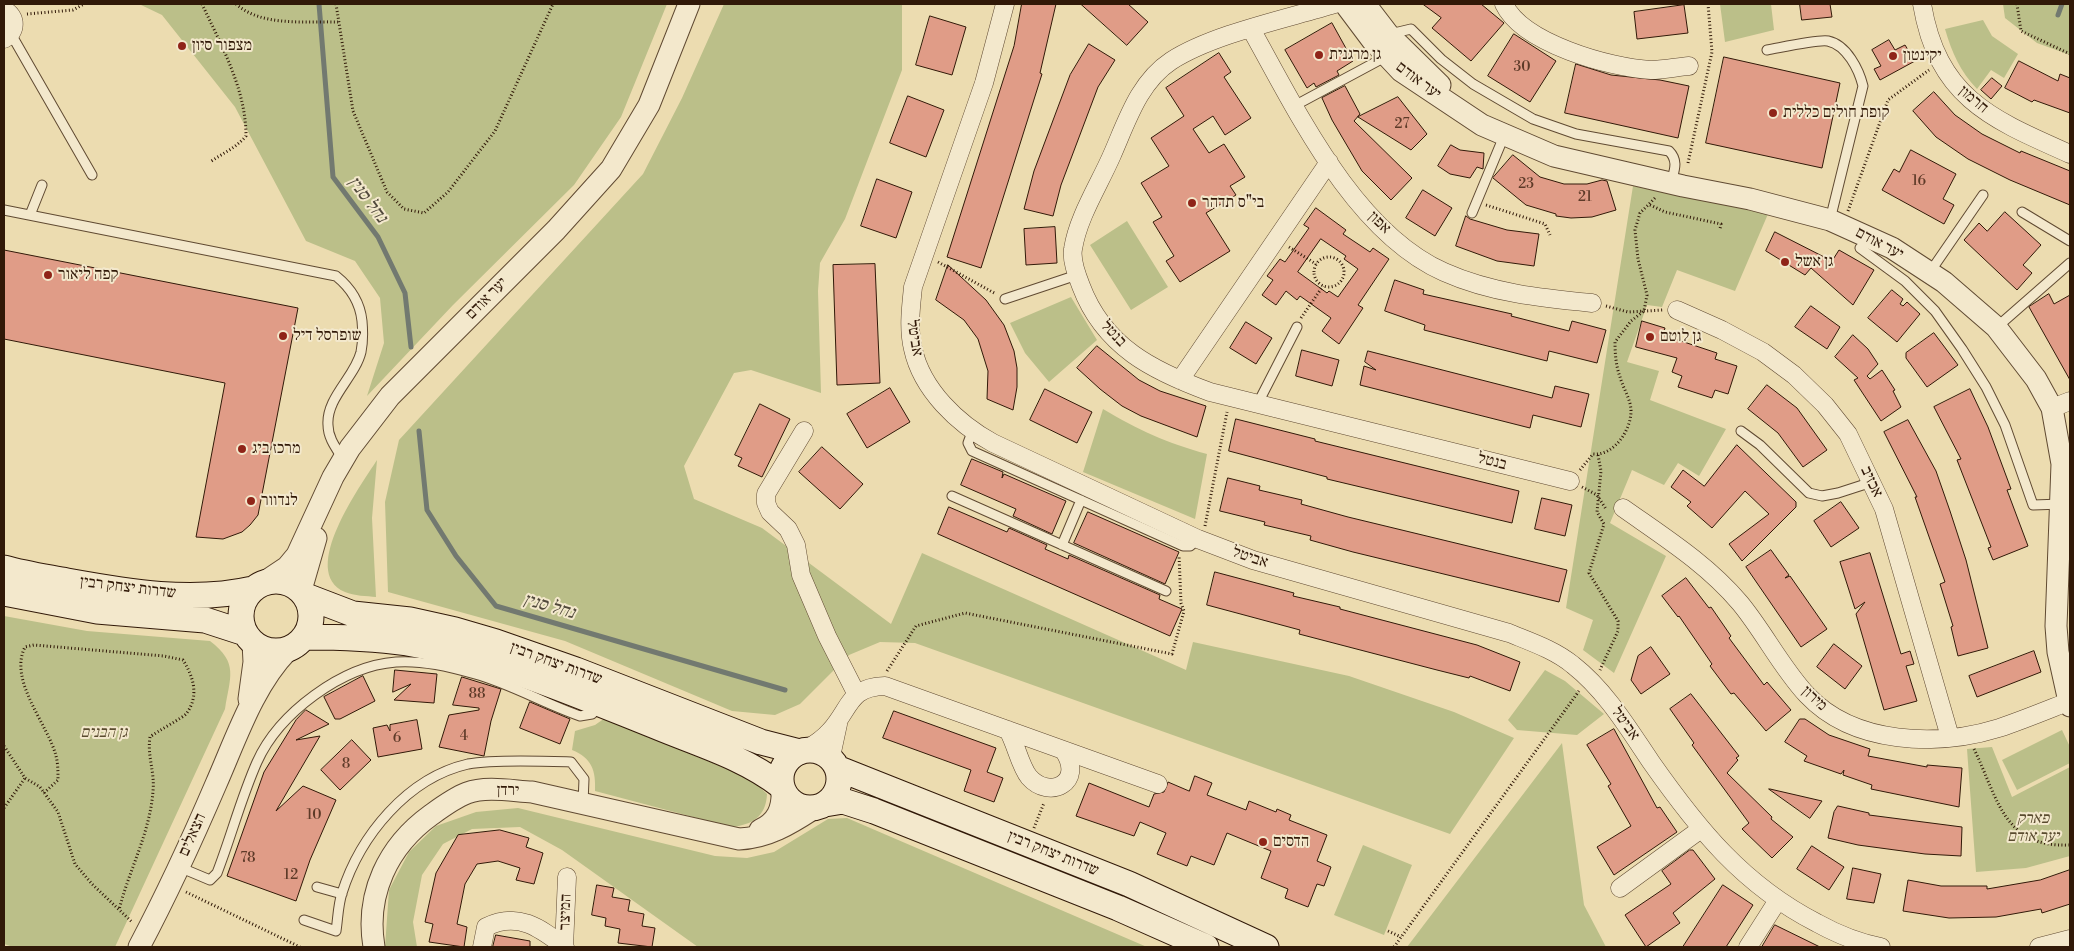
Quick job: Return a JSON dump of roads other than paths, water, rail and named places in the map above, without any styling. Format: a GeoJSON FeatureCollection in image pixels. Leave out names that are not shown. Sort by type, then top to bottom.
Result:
{"type":"FeatureCollection","features":[{"type":"Feature","properties":{"kind":"main road","name":"שדרות יצחק רבין"},"geometry":{"type":"LineString","coordinates":[[4,568],[101,587],[147,593],[208,595],[260,585]]}},
{"type":"Feature","properties":{"kind":"main road"},"geometry":{"type":"LineString","coordinates":[[279,580],[291,584],[303,593],[310,606],[312,618],[296,643],[268,651],[249,638],[242,627],[241,610],[245,598],[260,585],[279,580]]}},
{"type":"Feature","properties":{"kind":"main road","name":"שדרות יצחק רבין"},"geometry":{"type":"LineString","coordinates":[[4,593],[97,610],[205,620],[249,638]]}},
{"type":"Feature","properties":{"kind":"main road","name":"שדרות יצחק רבין"},"geometry":{"type":"LineString","coordinates":[[303,593],[353,614],[410,620],[456,630],[496,642],[576,670],[761,742],[802,751]]}},
{"type":"Feature","properties":{"kind":"main road","name":"שדרות יצחק רבין"},"geometry":{"type":"LineString","coordinates":[[296,643],[376,640],[450,652],[601,705],[752,765],[782,788]]}},
{"type":"Feature","properties":{"kind":"main road"},"geometry":{"type":"LineString","coordinates":[[816,750],[835,764],[839,772],[838,788],[831,800],[819,806],[794,804],[782,788],[782,770],[787,760],[802,751],[816,750]]}},
{"type":"Feature","properties":{"kind":"main road","name":"שדרות יצחק רבין"},"geometry":{"type":"LineString","coordinates":[[835,764],[1137,888],[1266,947]]}},
{"type":"Feature","properties":{"kind":"main road","name":"שדרות יצחק רבין"},"geometry":{"type":"LineString","coordinates":[[819,806],[843,802],[874,811],[1118,908],[1206,947]]}},
{"type":"Feature","properties":{"kind":"street","name":"יער אודם"},"geometry":{"type":"LineString","coordinates":[[260,585],[287,567],[297,555],[344,459],[366,425],[412,373],[556,230],[611,169],[649,105],[688,4]]}},
{"type":"Feature","properties":{"kind":"street","name":"יער אודם"},"geometry":{"type":"LineString","coordinates":[[303,593],[314,541],[357,451],[421,375],[563,236],[620,172],[660,107],[702,4]]}},
{"type":"Feature","properties":{"kind":"street","name":"אביטל"},"geometry":{"type":"LineString","coordinates":[[1006,4],[984,83],[912,287],[910,320],[913,349],[924,378],[957,419],[972,432],[1196,542],[1509,633],[1546,649],[1572,664],[1591,681],[1701,829],[1732,862],[1790,909],[1857,944],[1881,947]]}},
{"type":"Feature","properties":{"kind":"street","name":"בנטל"},"geometry":{"type":"LineString","coordinates":[[1335,4],[1217,40],[1171,61],[1143,88],[1083,218],[1072,251],[1077,275],[1086,298],[1102,325],[1122,346],[1143,362],[1180,380],[1230,396],[1570,481]]}},
{"type":"Feature","properties":{"kind":"street","name":"יער אודם"},"geometry":{"type":"LineString","coordinates":[[1345,4],[1387,56],[1414,80],[1504,136],[1554,156],[1670,183],[1750,198],[1836,222],[1892,248],[1917,273],[1996,327],[2036,379],[2061,405],[2062,504],[2056,626],[2058,652],[2070,703]]}},
{"type":"Feature","properties":{"kind":"street","name":"יער אודם"},"geometry":{"type":"LineString","coordinates":[[1365,4],[1388,34],[1482,124]]}},
{"type":"Feature","properties":{"kind":"street"},"geometry":{"type":"LineString","coordinates":[[1504,4],[1520,26],[1559,47],[1605,63],[1652,70],[1689,66]]}},
{"type":"Feature","properties":{"kind":"street","name":"חרמון"},"geometry":{"type":"LineString","coordinates":[[1922,4],[1927,30],[1940,63],[1957,88],[1982,109],[2010,128],[2070,154]]}},
{"type":"Feature","properties":{"kind":"street"},"geometry":{"type":"LineString","coordinates":[[7,36],[14,24],[8,12]]}},
{"type":"Feature","properties":{"kind":"street","name":"אפון"},"geometry":{"type":"LineString","coordinates":[[1251,29],[1294,106],[1350,192],[1373,219],[1404,247],[1442,271],[1480,286],[1530,297],[1592,303]]}},
{"type":"Feature","properties":{"kind":"street"},"geometry":{"type":"LineString","coordinates":[[1180,380],[1329,162]]}},
{"type":"Feature","properties":{"kind":"street","name":"אכזיב"},"geometry":{"type":"LineString","coordinates":[[1676,310],[1739,338],[1763,352],[1794,375],[1825,406],[1848,434],[1884,509],[1959,736]]}},
{"type":"Feature","properties":{"kind":"street"},"geometry":{"type":"LineString","coordinates":[[804,431],[766,494],[766,503],[770,512],[788,529],[796,545],[801,574],[827,636],[856,693]]}},
{"type":"Feature","properties":{"kind":"street","name":"מירון"},"geometry":{"type":"LineString","coordinates":[[1615,510],[1690,555],[1717,580],[1741,604],[1786,670],[1808,696],[1836,718],[1869,731],[1899,738],[1959,736],[1999,728],[2070,703]]}},
{"type":"Feature","properties":{"kind":"street","name":"יער אודם"},"geometry":{"type":"LineString","coordinates":[[2058,582],[2070,639]]}},
{"type":"Feature","properties":{"kind":"street","name":"הצאלים"},"geometry":{"type":"LineString","coordinates":[[244,721],[252,684],[249,638]]}},
{"type":"Feature","properties":{"kind":"street","name":"הצאלים"},"geometry":{"type":"LineString","coordinates":[[143,940],[175,876],[244,721],[267,676],[296,643]]}},
{"type":"Feature","properties":{"kind":"street"},"geometry":{"type":"LineString","coordinates":[[802,751],[816,744],[831,731],[856,693],[870,686],[877,686],[900,689],[1064,751],[1158,784]]}},
{"type":"Feature","properties":{"kind":"street"},"geometry":{"type":"LineString","coordinates":[[835,764],[832,752],[840,718]]}},
{"type":"Feature","properties":{"kind":"street"},"geometry":{"type":"LineString","coordinates":[[1008,730],[1023,766],[1030,777],[1039,785],[1049,788],[1061,785],[1070,777],[1072,769],[1064,751]]}},
{"type":"Feature","properties":{"kind":"street"},"geometry":{"type":"LineString","coordinates":[[739,839],[768,826],[774,820],[780,811],[782,788]]}},
{"type":"Feature","properties":{"kind":"street","name":"ירדן"},"geometry":{"type":"LineString","coordinates":[[374,947],[373,902],[382,872],[398,844],[420,823],[442,806],[468,793],[497,790],[532,792],[739,839],[751,839],[779,829],[819,806]]}},
{"type":"Feature","properties":{"kind":"street"},"geometry":{"type":"LineString","coordinates":[[1620,888],[1701,829]]}},
{"type":"Feature","properties":{"kind":"street","name":"המיצר"},"geometry":{"type":"LineString","coordinates":[[565,947],[567,877]]}},
{"type":"Feature","properties":{"kind":"street"},"geometry":{"type":"LineString","coordinates":[[1748,947],[1778,900]]}},
{"type":"Feature","properties":{"kind":"street","name":"המיצר"},"geometry":{"type":"LineString","coordinates":[[482,947],[486,927],[498,921],[513,919],[529,923],[565,947]]}},
{"type":"Feature","properties":{"kind":"street"},"geometry":{"type":"LineString","coordinates":[[2044,947],[2070,939]]}},
{"type":"Feature","properties":{"kind":"lane"},"geometry":{"type":"LineString","coordinates":[[1388,34],[1411,29],[1441,59],[1473,84],[1533,119],[1576,134],[1669,152],[1674,156],[1676,164],[1670,183]]}},
{"type":"Feature","properties":{"kind":"lane"},"geometry":{"type":"LineString","coordinates":[[7,36],[92,175]]}},
{"type":"Feature","properties":{"kind":"lane"},"geometry":{"type":"LineString","coordinates":[[1766,50],[1828,41],[1842,49],[1859,71],[1863,86],[1836,222]]}},
{"type":"Feature","properties":{"kind":"lane"},"geometry":{"type":"LineString","coordinates":[[1294,106],[1387,56]]}},
{"type":"Feature","properties":{"kind":"lane"},"geometry":{"type":"LineString","coordinates":[[1472,213],[1504,136]]}},
{"type":"Feature","properties":{"kind":"lane"},"geometry":{"type":"LineString","coordinates":[[30,215],[42,185]]}},
{"type":"Feature","properties":{"kind":"lane"},"geometry":{"type":"LineString","coordinates":[[1917,273],[1983,195]]}},
{"type":"Feature","properties":{"kind":"lane"},"geometry":{"type":"LineString","coordinates":[[4,210],[336,276],[348,286],[356,300],[363,335],[361,353],[332,404],[328,423],[330,438],[344,459]]}},
{"type":"Feature","properties":{"kind":"lane"},"geometry":{"type":"LineString","coordinates":[[2022,212],[2070,241]]}},
{"type":"Feature","properties":{"kind":"lane"},"geometry":{"type":"LineString","coordinates":[[1860,248],[1917,273],[1935,311],[1986,387],[2005,425],[2033,505],[2062,504]]}},
{"type":"Feature","properties":{"kind":"lane"},"geometry":{"type":"LineString","coordinates":[[1996,327],[2070,263]]}},
{"type":"Feature","properties":{"kind":"lane"},"geometry":{"type":"LineString","coordinates":[[1006,299],[1077,275]]}},
{"type":"Feature","properties":{"kind":"lane"},"geometry":{"type":"LineString","coordinates":[[1258,403],[1297,327]]}},
{"type":"Feature","properties":{"kind":"lane"},"geometry":{"type":"LineString","coordinates":[[1741,431],[1760,445],[1809,493],[1822,496],[1872,482]]}},
{"type":"Feature","properties":{"kind":"lane"},"geometry":{"type":"LineString","coordinates":[[972,432],[968,443],[972,451],[1183,546],[1196,542]]}},
{"type":"Feature","properties":{"kind":"lane"},"geometry":{"type":"LineString","coordinates":[[952,496],[1166,591]]}},
{"type":"Feature","properties":{"kind":"lane"},"geometry":{"type":"LineString","coordinates":[[1062,545],[1082,500]]}},
{"type":"Feature","properties":{"kind":"lane"},"geometry":{"type":"LineString","coordinates":[[175,876],[210,880],[217,873],[257,761],[282,726],[302,705],[328,685],[355,670],[396,662],[432,664],[476,674],[580,716],[592,714],[601,705]]}},
{"type":"Feature","properties":{"kind":"lane"},"geometry":{"type":"LineString","coordinates":[[304,920],[336,931],[342,894],[355,860],[392,808],[412,791],[441,774],[468,764],[571,762],[584,779],[583,804]]}},
{"type":"Feature","properties":{"kind":"lane"},"geometry":{"type":"LineString","coordinates":[[317,887],[342,894]]}},
{"type":"Feature","properties":{"kind":"waterway","name":"נחל סנין"},"geometry":{"type":"LineString","coordinates":[[319,4],[333,177],[378,237],[405,293],[411,347]]}},
{"type":"Feature","properties":{"kind":"waterway"},"geometry":{"type":"LineString","coordinates":[[2058,15],[2062,4]]}},
{"type":"Feature","properties":{"kind":"waterway","name":"נחל סנין"},"geometry":{"type":"LineString","coordinates":[[419,431],[427,510],[456,556],[496,606],[785,690]]}},
{"type":"Feature","properties":{"kind":"place","name":"מצפור סיון"},"geometry":{"type":"Point","coordinates":[182,46]}},
{"type":"Feature","properties":{"kind":"place","name":"גן מרגנית"},"geometry":{"type":"Point","coordinates":[1319,55]}},
{"type":"Feature","properties":{"kind":"place","name":"יקינטון"},"geometry":{"type":"Point","coordinates":[1893,56]}},
{"type":"Feature","properties":{"kind":"place","name":"קופת חולים כללית"},"geometry":{"type":"Point","coordinates":[1773,113]}},
{"type":"Feature","properties":{"kind":"place","name":"בי\"ס תדהר"},"geometry":{"type":"Point","coordinates":[1192,203]}},
{"type":"Feature","properties":{"kind":"place","name":"גן אשל"},"geometry":{"type":"Point","coordinates":[1785,262]}},
{"type":"Feature","properties":{"kind":"place","name":"קפה ליאור"},"geometry":{"type":"Point","coordinates":[48,275]}},
{"type":"Feature","properties":{"kind":"place","name":"שופרסל דיל"},"geometry":{"type":"Point","coordinates":[283,336]}},
{"type":"Feature","properties":{"kind":"place","name":"גן לוטם"},"geometry":{"type":"Point","coordinates":[1650,337]}},
{"type":"Feature","properties":{"kind":"place","name":"מרכז ביג"},"geometry":{"type":"Point","coordinates":[242,449]}},
{"type":"Feature","properties":{"kind":"place","name":"לנדוור"},"geometry":{"type":"Point","coordinates":[251,501]}},
{"type":"Feature","properties":{"kind":"place","name":"הדסים"},"geometry":{"type":"Point","coordinates":[1263,842]}},
{"type":"Feature","properties":{"kind":"park label","name":"גן הבנים"},"geometry":{"type":"Point","coordinates":[104,733]}},
{"type":"Feature","properties":{"kind":"park label","name":"פארק יער אודם"},"geometry":{"type":"Point","coordinates":[2033,828]}}]}
